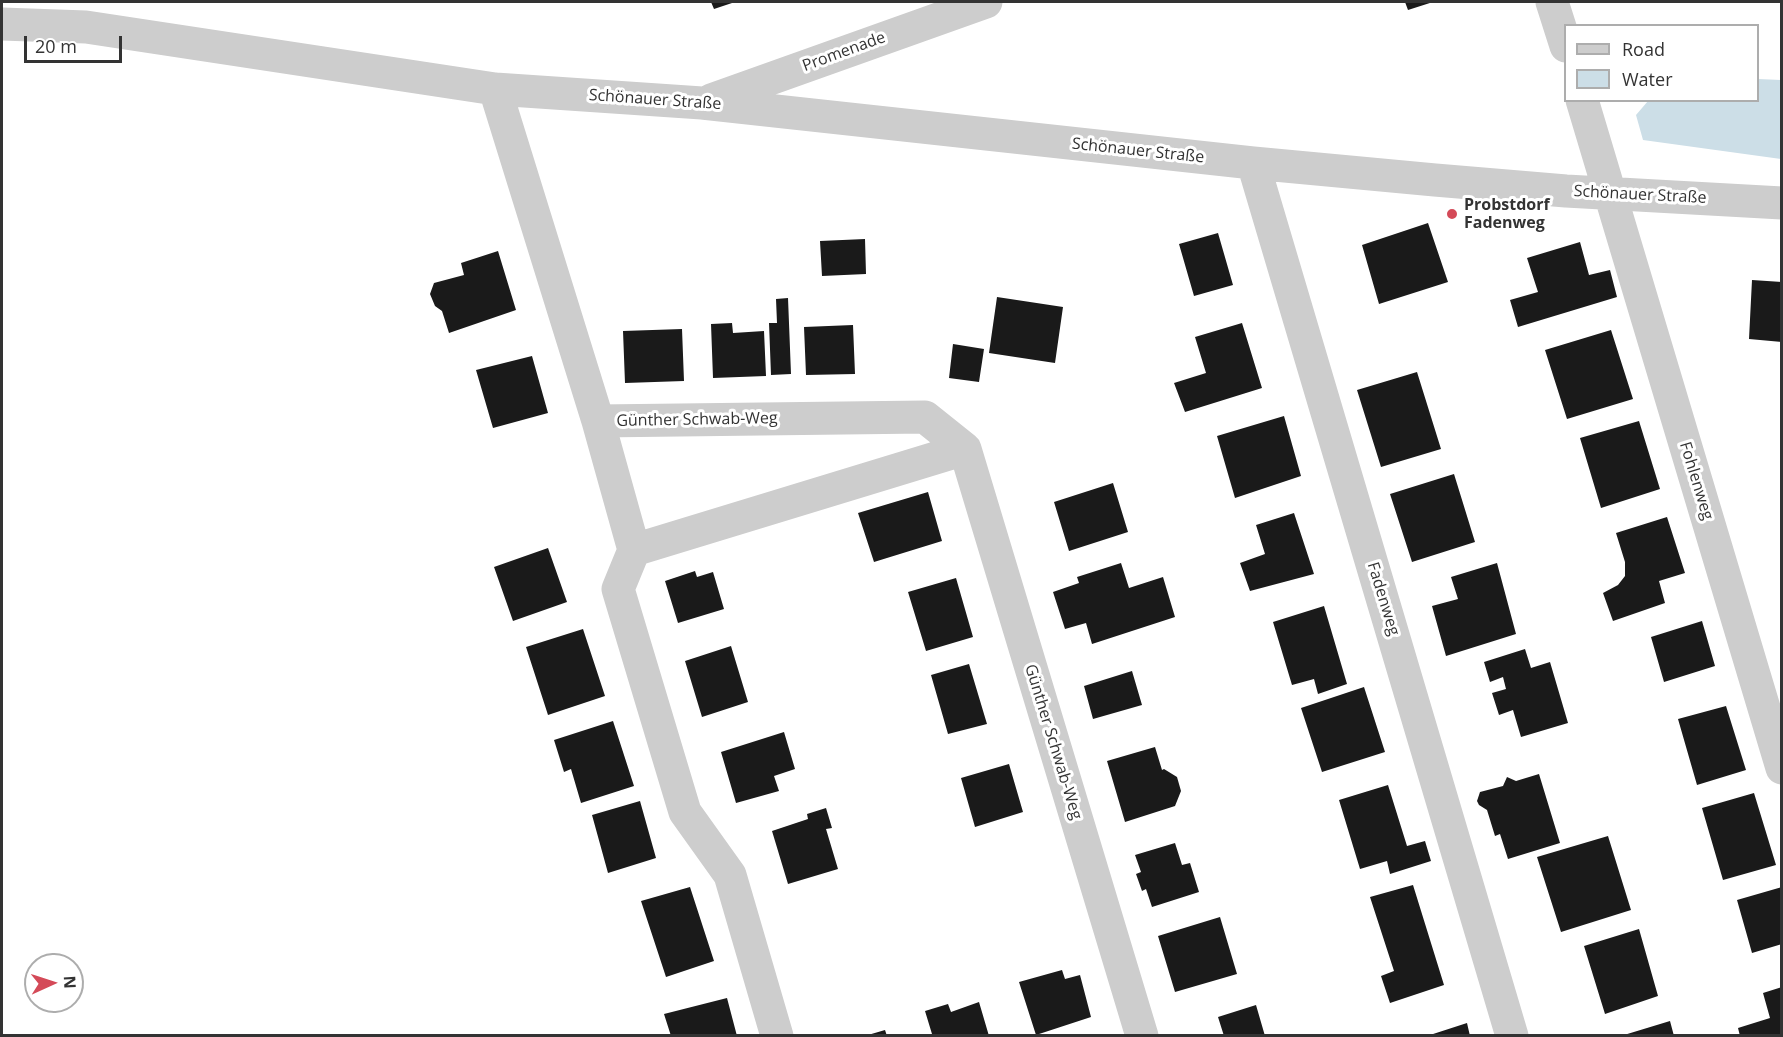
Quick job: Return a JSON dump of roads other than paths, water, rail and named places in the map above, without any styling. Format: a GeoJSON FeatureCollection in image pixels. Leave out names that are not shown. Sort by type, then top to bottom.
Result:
{"type":"FeatureCollection","features":[{"type":"Feature","properties":{"kind":"street","name":"Promenade"},"geometry":{"type":"LineString","coordinates":[[702,103],[986,2]]}},
{"type":"Feature","properties":{"kind":"street"},"geometry":{"type":"LineString","coordinates":[[1552,2],[1564,40]]}},
{"type":"Feature","properties":{"kind":"street","name":"Schönauer Straße"},"geometry":{"type":"LineString","coordinates":[[2,24],[86,27],[495,88],[702,103],[1253,163],[1610,194],[1782,203]]}},
{"type":"Feature","properties":{"kind":"street","name":"Günther Schwab-Weg"},"geometry":{"type":"LineString","coordinates":[[495,88],[634,550]]}},
{"type":"Feature","properties":{"kind":"street","name":"Fohlenweg"},"geometry":{"type":"LineString","coordinates":[[1583,102],[1782,768]]}},
{"type":"Feature","properties":{"kind":"street","name":"Fadenweg"},"geometry":{"type":"LineString","coordinates":[[1253,163],[1512,1035]]}},
{"type":"Feature","properties":{"kind":"street","name":"Günther Schwab-Weg"},"geometry":{"type":"LineString","coordinates":[[597,421],[925,417],[964,449],[1142,1035]]}},
{"type":"Feature","properties":{"kind":"street"},"geometry":{"type":"LineString","coordinates":[[777,1035],[730,875],[685,812],[618,589],[634,550],[964,449]]}},
{"type":"Feature","properties":{"kind":"water"},"geometry":{"type":"Polygon","coordinates":[[[1759,79],[1781,80],[1781,159],[1643,140],[1636,115],[1647,102],[1759,102],[1759,79]]]}},
{"type":"Feature","properties":{"kind":"place","name":"Probstdorf Fadenweg"},"geometry":{"type":"Point","coordinates":[1452,214]}}]}
